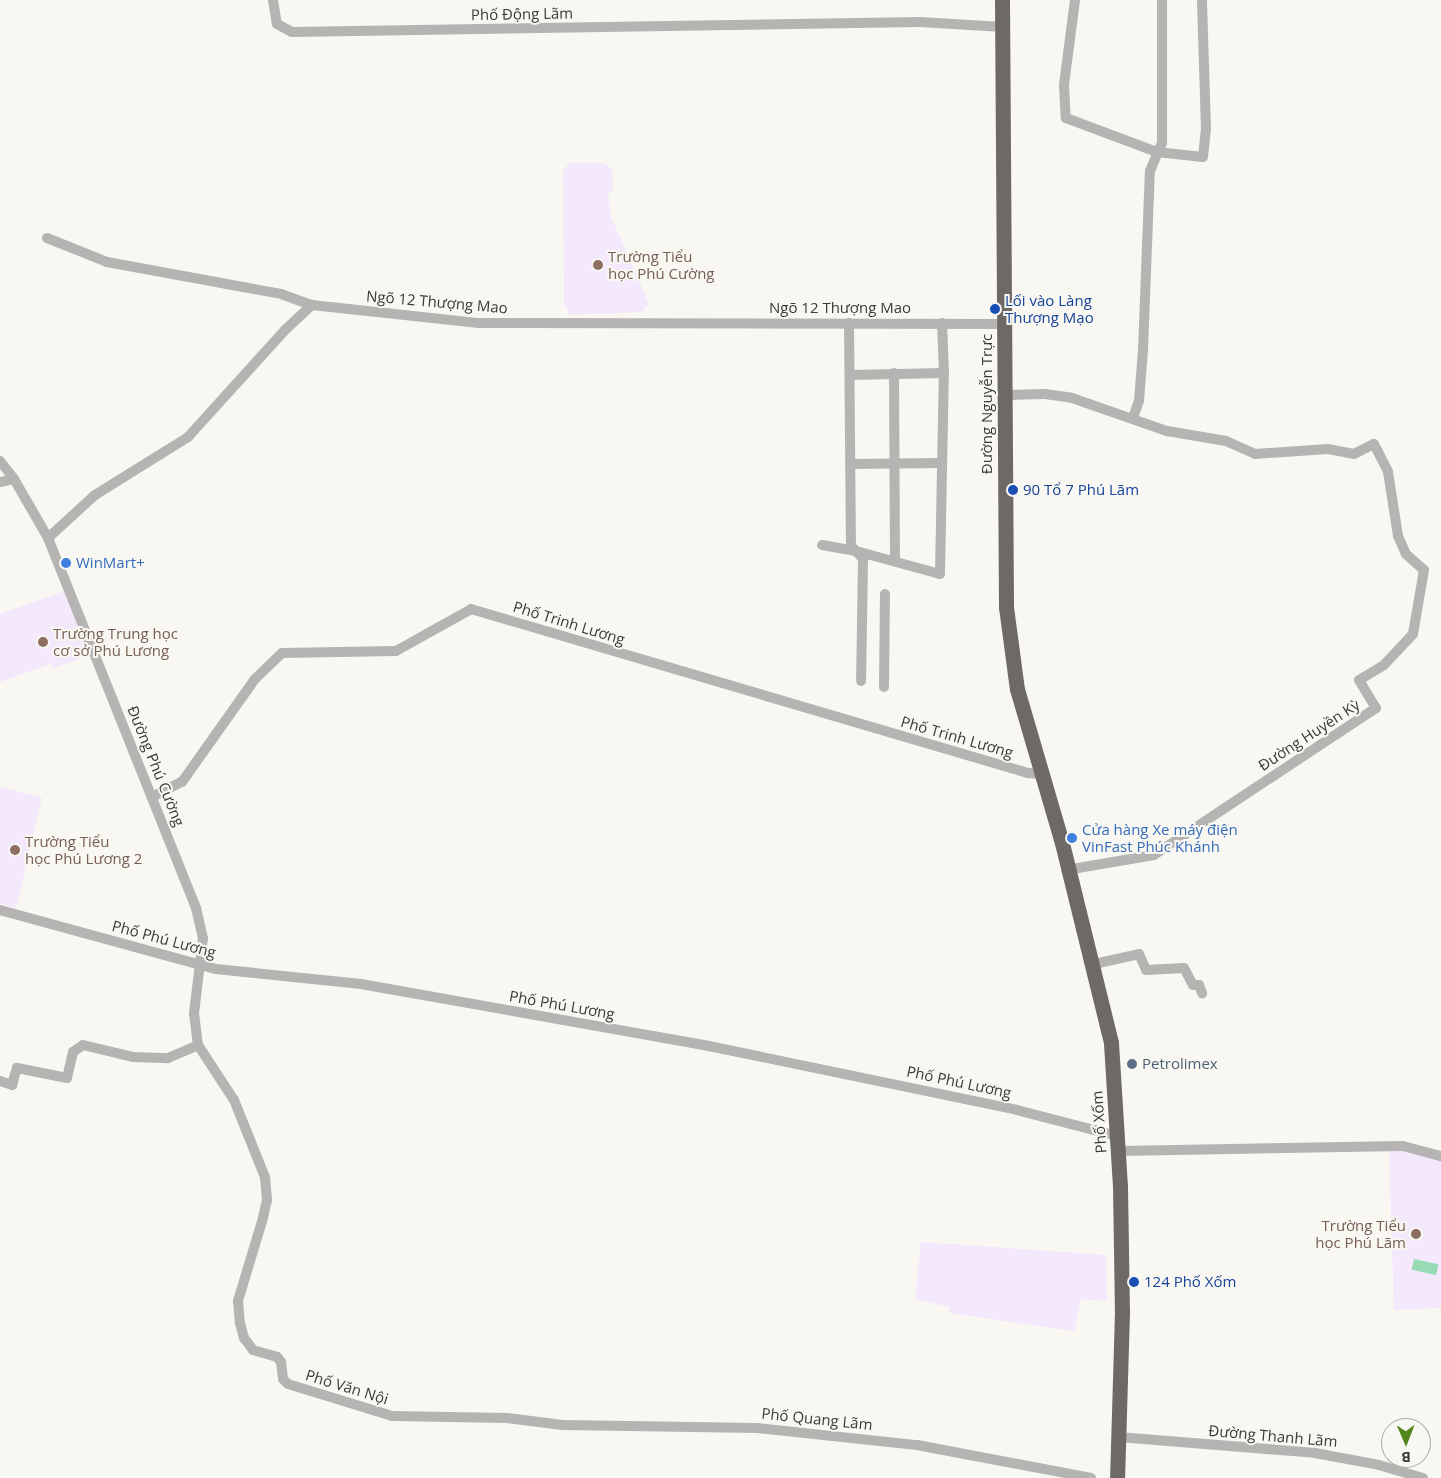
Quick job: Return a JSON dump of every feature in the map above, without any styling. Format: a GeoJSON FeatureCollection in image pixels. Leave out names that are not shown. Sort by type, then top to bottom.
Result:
{"type":"FeatureCollection","features":[{"type":"Feature","properties":{"kind":"highway","name":"Đường Nguyễn Trực"},"geometry":{"type":"LineString","coordinates":[[1002,0],[1004,27],[1006,607],[1018,689],[1040,774]]}},
{"type":"Feature","properties":{"kind":"highway","name":"Phố Xốm"},"geometry":{"type":"LineString","coordinates":[[1040,774],[1062,843],[1066,870],[1094,964],[1111,1043],[1118,1136],[1122,1312],[1117,1478]]}},
{"type":"Feature","properties":{"kind":"street","name":"Phố Động Lãm"},"geometry":{"type":"LineString","coordinates":[[273,0],[277,24],[292,32],[920,22],[1004,27]]}},
{"type":"Feature","properties":{"kind":"street"},"geometry":{"type":"LineString","coordinates":[[1075,0],[1064,85],[1066,118],[1157,152],[1203,157],[1206,129],[1202,0]]}},
{"type":"Feature","properties":{"kind":"street"},"geometry":{"type":"LineString","coordinates":[[1133,418],[1139,401],[1143,350],[1150,171],[1162,143],[1162,0]]}},
{"type":"Feature","properties":{"kind":"street","name":"Ngõ 12 Thượng Mao"},"geometry":{"type":"LineString","coordinates":[[47,238],[107,262],[281,294],[312,305],[479,323],[1004,324]]}},
{"type":"Feature","properties":{"kind":"street"},"geometry":{"type":"LineString","coordinates":[[48,538],[95,495],[188,437],[285,330],[312,305]]}},
{"type":"Feature","properties":{"kind":"street"},"geometry":{"type":"LineString","coordinates":[[848,323],[851,375],[851,546],[864,559],[861,681]]}},
{"type":"Feature","properties":{"kind":"street"},"geometry":{"type":"LineString","coordinates":[[822,545],[856,551],[940,574],[944,373],[942,323]]}},
{"type":"Feature","properties":{"kind":"street"},"geometry":{"type":"LineString","coordinates":[[894,373],[895,561]]}},
{"type":"Feature","properties":{"kind":"street"},"geometry":{"type":"LineString","coordinates":[[851,375],[944,373]]}},
{"type":"Feature","properties":{"kind":"street","name":"Đường Huyền Kỳ"},"geometry":{"type":"LineString","coordinates":[[1005,394],[1045,394],[1072,398],[1167,431],[1226,441],[1255,454],[1328,449],[1354,454],[1374,444],[1388,472],[1398,536],[1406,554],[1424,570],[1413,634],[1384,665],[1358,680],[1376,708],[1154,855],[1066,870]]}},
{"type":"Feature","properties":{"kind":"street","name":"Đường Phú Cường"},"geometry":{"type":"LineString","coordinates":[[0,461],[14,479],[48,538],[196,908],[203,938],[194,1013],[198,1045],[217,1075]]}},
{"type":"Feature","properties":{"kind":"street"},"geometry":{"type":"LineString","coordinates":[[850,464],[942,463]]}},
{"type":"Feature","properties":{"kind":"street"},"geometry":{"type":"LineString","coordinates":[[0,482],[14,479]]}},
{"type":"Feature","properties":{"kind":"street"},"geometry":{"type":"LineString","coordinates":[[884,687],[885,594]]}},
{"type":"Feature","properties":{"kind":"street","name":"Phố Trinh Lương"},"geometry":{"type":"LineString","coordinates":[[152,797],[182,782],[255,679],[282,654],[396,652],[471,610],[1028,774],[1040,774]]}},
{"type":"Feature","properties":{"kind":"street","name":"Phố Phú Lương"},"geometry":{"type":"LineString","coordinates":[[0,910],[201,965],[362,984],[704,1045],[1017,1110],[1118,1136]]}},
{"type":"Feature","properties":{"kind":"street"},"geometry":{"type":"LineString","coordinates":[[1094,964],[1139,954],[1146,970],[1184,968],[1193,985],[1200,985],[1202,993]]}},
{"type":"Feature","properties":{"kind":"street"},"geometry":{"type":"LineString","coordinates":[[0,1081],[12,1085],[17,1068],[67,1078],[73,1052],[83,1045],[134,1056],[168,1058],[198,1045]]}},
{"type":"Feature","properties":{"kind":"street","name":"Phố Văn Nội"},"geometry":{"type":"LineString","coordinates":[[217,1075],[234,1100],[266,1177],[267,1200],[263,1218],[238,1301],[244,1338],[254,1350],[277,1357],[281,1362],[283,1378],[288,1384],[373,1412],[392,1416],[538,1421]]}},
{"type":"Feature","properties":{"kind":"street"},"geometry":{"type":"LineString","coordinates":[[1118,1152],[1404,1148],[1441,1156]]}},
{"type":"Feature","properties":{"kind":"street","name":"Phố Quang Lãm"},"geometry":{"type":"LineString","coordinates":[[538,1421],[564,1425],[757,1428],[917,1445],[1090,1478]]}},
{"type":"Feature","properties":{"kind":"street","name":"Đường Thanh Lãm"},"geometry":{"type":"LineString","coordinates":[[1118,1437],[1315,1453],[1379,1465],[1423,1478]]}},
{"type":"Feature","properties":{"kind":"shaded area","name":"Trường Tiểu học Phú Cường"},"geometry":{"type":"Polygon","coordinates":[[[569,163],[605,163],[612,170],[613,191],[608,192],[611,217],[649,304],[641,312],[570,315],[564,302],[563,171],[569,163]]]}},
{"type":"Feature","properties":{"kind":"shaded area","name":"Trường Trung học cơ sở Phú Lương"},"geometry":{"type":"Polygon","coordinates":[[[65,591],[90,655],[53,668],[51,664],[0,682],[0,614],[65,591]]]}},
{"type":"Feature","properties":{"kind":"shaded area","name":"Trường Tiểu học Phú Lương 2"},"geometry":{"type":"Polygon","coordinates":[[[0,787],[42,798],[16,908],[0,904],[0,787]]]}},
{"type":"Feature","properties":{"kind":"shaded area","name":"Trường Tiểu học Phú Lãm"},"geometry":{"type":"Polygon","coordinates":[[[1389,1150],[1410,1150],[1441,1159],[1441,1308],[1394,1310],[1389,1150]]]}},
{"type":"Feature","properties":{"kind":"shaded area"},"geometry":{"type":"Polygon","coordinates":[[[921,1242],[1106,1255],[1107,1301],[1081,1299],[1074,1331],[949,1313],[949,1307],[915,1299],[921,1242]]]}},
{"type":"Feature","properties":{"kind":"green space"},"geometry":{"type":"Polygon","coordinates":[[[1414,1259],[1438,1264],[1436,1275],[1412,1270],[1414,1259]]]}},
{"type":"Feature","properties":{"kind":"place","name":"Trường Tiểu học Phú Cường"},"geometry":{"type":"Point","coordinates":[598,265]}},
{"type":"Feature","properties":{"kind":"place","name":"Lối vào Làng Thượng Mạo"},"geometry":{"type":"Point","coordinates":[995,309]}},
{"type":"Feature","properties":{"kind":"place","name":"90 Tổ 7 Phú Lãm"},"geometry":{"type":"Point","coordinates":[1013,490]}},
{"type":"Feature","properties":{"kind":"place","name":"WinMart+"},"geometry":{"type":"Point","coordinates":[66,563]}},
{"type":"Feature","properties":{"kind":"place","name":"Trường Trung học cơ sở Phú Lương"},"geometry":{"type":"Point","coordinates":[43,642]}},
{"type":"Feature","properties":{"kind":"place","name":"Cửa hàng Xe máy điện VinFast Phúc Khánh"},"geometry":{"type":"Point","coordinates":[1072,838]}},
{"type":"Feature","properties":{"kind":"place","name":"Trường Tiểu học Phú Lương 2"},"geometry":{"type":"Point","coordinates":[15,850]}},
{"type":"Feature","properties":{"kind":"place","name":"Petrolimex"},"geometry":{"type":"Point","coordinates":[1132,1064]}},
{"type":"Feature","properties":{"kind":"place","name":"Trường Tiểu học Phú Lãm"},"geometry":{"type":"Point","coordinates":[1416,1234]}},
{"type":"Feature","properties":{"kind":"place","name":"124 Phố Xốm"},"geometry":{"type":"Point","coordinates":[1134,1282]}}]}
